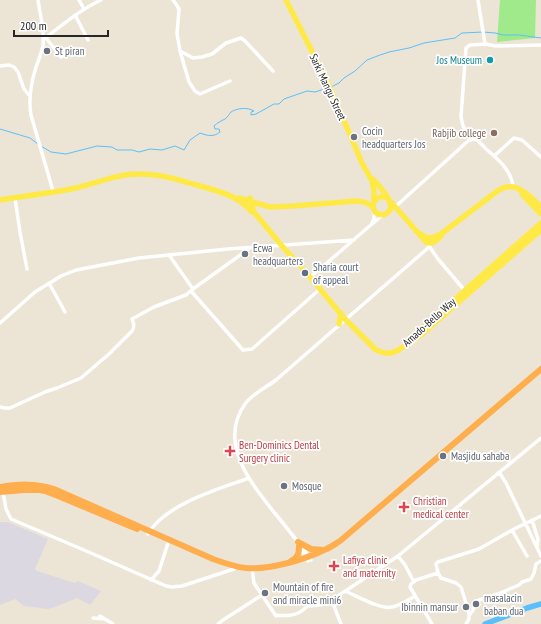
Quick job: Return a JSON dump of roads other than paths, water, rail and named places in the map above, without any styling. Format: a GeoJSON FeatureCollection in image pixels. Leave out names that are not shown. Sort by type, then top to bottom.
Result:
{"type":"FeatureCollection","features":[{"type":"Feature","properties":{"kind":"highway"},"geometry":{"type":"LineString","coordinates":[[1,490],[28,484],[54,489],[149,532],[227,564],[239,567],[253,570],[309,559],[347,535],[541,369]]}},
{"type":"Feature","properties":{"kind":"highway"},"geometry":{"type":"LineString","coordinates":[[149,532],[168,543],[211,562],[243,571],[275,569],[309,559],[331,550],[352,535],[541,374]]}},
{"type":"Feature","properties":{"kind":"highway"},"geometry":{"type":"LineString","coordinates":[[287,563],[294,560],[298,556],[299,544],[311,549],[325,550]]}},
{"type":"Feature","properties":{"kind":"main road","name":"Sarki Mangu Street"},"geometry":{"type":"LineString","coordinates":[[286,0],[328,83],[362,163],[369,174]]}},
{"type":"Feature","properties":{"kind":"main road"},"geometry":{"type":"LineString","coordinates":[[0,200],[76,188],[114,177],[139,174],[165,176],[224,193],[242,202],[259,219],[346,319]]}},
{"type":"Feature","properties":{"kind":"main road"},"geometry":{"type":"LineString","coordinates":[[369,174],[374,186],[376,199],[374,210]]}},
{"type":"Feature","properties":{"kind":"main road"},"geometry":{"type":"LineString","coordinates":[[369,174],[416,232],[424,241],[428,243],[436,241],[447,230],[496,192],[506,187],[515,187],[540,210],[538,229]]}},
{"type":"Feature","properties":{"kind":"main road"},"geometry":{"type":"LineString","coordinates":[[224,193],[234,194],[270,207],[356,201],[376,199],[384,196],[389,200],[391,206],[387,213]]}},
{"type":"Feature","properties":{"kind":"main road"},"geometry":{"type":"LineString","coordinates":[[231,196],[251,200]]}},
{"type":"Feature","properties":{"kind":"main road"},"geometry":{"type":"LineString","coordinates":[[251,200],[253,210],[259,219]]}},
{"type":"Feature","properties":{"kind":"main road"},"geometry":{"type":"LineString","coordinates":[[356,201],[367,202],[378,214],[396,213],[403,216]]}},
{"type":"Feature","properties":{"kind":"main road","name":"Amado-Bello Way"},"geometry":{"type":"LineString","coordinates":[[346,319],[369,343],[380,352],[390,353],[414,341],[420,336],[538,229],[541,223]]}},
{"type":"Feature","properties":{"kind":"main road"},"geometry":{"type":"LineString","coordinates":[[339,324],[341,313]]}},
{"type":"Feature","properties":{"kind":"street"},"geometry":{"type":"LineString","coordinates":[[38,0],[45,39],[31,83],[29,106],[53,191]]}},
{"type":"Feature","properties":{"kind":"street"},"geometry":{"type":"LineString","coordinates":[[79,0],[84,9]]}},
{"type":"Feature","properties":{"kind":"street"},"geometry":{"type":"LineString","coordinates":[[45,39],[75,15],[101,0]]}},
{"type":"Feature","properties":{"kind":"street"},"geometry":{"type":"LineString","coordinates":[[173,0],[179,9],[177,34],[180,51],[190,82],[195,91],[200,94],[230,81]]}},
{"type":"Feature","properties":{"kind":"street"},"geometry":{"type":"LineString","coordinates":[[478,0],[485,44]]}},
{"type":"Feature","properties":{"kind":"street"},"geometry":{"type":"LineString","coordinates":[[75,15],[88,40]]}},
{"type":"Feature","properties":{"kind":"street"},"geometry":{"type":"LineString","coordinates":[[180,51],[193,58],[202,57],[212,54],[226,43],[240,38],[245,41],[273,71]]}},
{"type":"Feature","properties":{"kind":"street"},"geometry":{"type":"LineString","coordinates":[[45,39],[61,57],[72,51]]}},
{"type":"Feature","properties":{"kind":"street"},"geometry":{"type":"LineString","coordinates":[[515,187],[504,166],[480,142],[472,139],[463,126],[461,117],[466,51],[470,45],[541,45]]}},
{"type":"Feature","properties":{"kind":"street"},"geometry":{"type":"LineString","coordinates":[[0,66],[9,65],[14,67],[18,72],[24,88],[30,96]]}},
{"type":"Feature","properties":{"kind":"street"},"geometry":{"type":"LineString","coordinates":[[494,156],[514,138],[522,140],[541,157]]}},
{"type":"Feature","properties":{"kind":"street"},"geometry":{"type":"LineString","coordinates":[[310,277],[370,226],[395,207],[472,139]]}},
{"type":"Feature","properties":{"kind":"street"},"geometry":{"type":"LineString","coordinates":[[15,198],[27,269]]}},
{"type":"Feature","properties":{"kind":"street"},"geometry":{"type":"LineString","coordinates":[[370,226],[374,219],[374,210]]}},
{"type":"Feature","properties":{"kind":"street"},"geometry":{"type":"LineString","coordinates":[[0,323],[35,292],[61,276],[76,270],[133,258],[250,247],[354,240]]}},
{"type":"Feature","properties":{"kind":"street"},"geometry":{"type":"LineString","coordinates":[[309,559],[293,536],[260,495],[239,459],[235,441],[235,431],[237,421],[243,407],[249,399],[276,380],[346,319],[429,243],[438,259],[467,292]]}},
{"type":"Feature","properties":{"kind":"street"},"geometry":{"type":"LineString","coordinates":[[0,407],[10,408],[81,378],[109,354],[134,329],[132,319],[142,312],[186,295],[250,247]]}},
{"type":"Feature","properties":{"kind":"street"},"geometry":{"type":"LineString","coordinates":[[169,255],[192,290],[243,350],[252,348],[320,289]]}},
{"type":"Feature","properties":{"kind":"street"},"geometry":{"type":"LineString","coordinates":[[49,283],[65,312]]}},
{"type":"Feature","properties":{"kind":"street"},"geometry":{"type":"LineString","coordinates":[[253,570],[254,583],[276,616],[296,613],[302,611],[308,606],[325,604],[332,601],[398,556],[541,438]]}},
{"type":"Feature","properties":{"kind":"street"},"geometry":{"type":"LineString","coordinates":[[499,472],[541,556]]}},
{"type":"Feature","properties":{"kind":"street"},"geometry":{"type":"LineString","coordinates":[[149,532],[163,517],[184,503],[249,478]]}},
{"type":"Feature","properties":{"kind":"street"},"geometry":{"type":"LineString","coordinates":[[1,490],[6,509],[11,519],[166,586],[177,587],[234,569]]}},
{"type":"Feature","properties":{"kind":"street"},"geometry":{"type":"LineString","coordinates":[[466,624],[469,619],[469,613],[461,587],[456,582],[441,578],[436,564],[438,562],[479,549],[525,523],[541,516]]}},
{"type":"Feature","properties":{"kind":"street"},"geometry":{"type":"LineString","coordinates":[[532,520],[538,539],[537,548]]}},
{"type":"Feature","properties":{"kind":"street"},"geometry":{"type":"LineString","coordinates":[[512,530],[527,556]]}},
{"type":"Feature","properties":{"kind":"street"},"geometry":{"type":"LineString","coordinates":[[151,580],[159,571],[168,543]]}},
{"type":"Feature","properties":{"kind":"street"},"geometry":{"type":"LineString","coordinates":[[398,556],[405,565],[414,582]]}},
{"type":"Feature","properties":{"kind":"street"},"geometry":{"type":"LineString","coordinates":[[469,613],[472,613],[474,602],[476,600],[498,594],[531,579],[536,569],[536,564],[541,561]]}},
{"type":"Feature","properties":{"kind":"street"},"geometry":{"type":"LineString","coordinates":[[432,624],[410,587],[414,582],[438,573]]}},
{"type":"Feature","properties":{"kind":"street"},"geometry":{"type":"LineString","coordinates":[[345,591],[374,604],[390,608],[415,596]]}},
{"type":"Feature","properties":{"kind":"street"},"geometry":{"type":"LineString","coordinates":[[218,624],[262,595]]}},
{"type":"Feature","properties":{"kind":"street"},"geometry":{"type":"LineString","coordinates":[[332,601],[341,624]]}},
{"type":"Feature","properties":{"kind":"street"},"geometry":{"type":"LineString","coordinates":[[100,616],[113,624]]}},
{"type":"Feature","properties":{"kind":"street"},"geometry":{"type":"LineString","coordinates":[[92,618],[106,619]]}},
{"type":"Feature","properties":{"kind":"waterway"},"geometry":{"type":"LineString","coordinates":[[331,87],[339,83],[367,60],[389,52],[424,43],[455,38],[462,33],[483,32],[541,38]]}},
{"type":"Feature","properties":{"kind":"waterway"},"geometry":{"type":"LineString","coordinates":[[41,146],[51,152],[66,154],[97,146],[139,152],[150,149],[162,150],[175,146],[184,150],[190,140],[200,133],[211,136],[220,132],[219,129],[215,129],[214,126],[233,111],[242,108],[254,111],[251,112],[251,115],[256,114],[274,104],[279,104],[284,99],[307,91],[315,92],[328,88]]}},
{"type":"Feature","properties":{"kind":"waterway"},"geometry":{"type":"LineString","coordinates":[[0,129],[30,138],[38,144]]}},
{"type":"Feature","properties":{"kind":"waterway"},"geometry":{"type":"LineString","coordinates":[[485,624],[541,604]]}},
{"type":"Feature","properties":{"kind":"place","name":"St piran"},"geometry":{"type":"Point","coordinates":[47,51]}},
{"type":"Feature","properties":{"kind":"place","name":"Jos Museum"},"geometry":{"type":"Point","coordinates":[490,60]}},
{"type":"Feature","properties":{"kind":"place","name":"Rabjib college"},"geometry":{"type":"Point","coordinates":[494,133]}},
{"type":"Feature","properties":{"kind":"place","name":"Cocin headquarters Jos"},"geometry":{"type":"Point","coordinates":[354,137]}},
{"type":"Feature","properties":{"kind":"place","name":"Ecwa headquarters"},"geometry":{"type":"Point","coordinates":[245,254]}},
{"type":"Feature","properties":{"kind":"place","name":"Sharia court of appeal"},"geometry":{"type":"Point","coordinates":[305,273]}},
{"type":"Feature","properties":{"kind":"place","name":"Ben-Dominics Dental Surgery clinic"},"geometry":{"type":"Point","coordinates":[230,451]}},
{"type":"Feature","properties":{"kind":"place","name":"Masjidu sahaba"},"geometry":{"type":"Point","coordinates":[443,456]}},
{"type":"Feature","properties":{"kind":"place","name":"Mosque"},"geometry":{"type":"Point","coordinates":[284,486]}},
{"type":"Feature","properties":{"kind":"place","name":"Christian medical center"},"geometry":{"type":"Point","coordinates":[404,507]}},
{"type":"Feature","properties":{"kind":"place","name":"Lafiya clinic and maternity"},"geometry":{"type":"Point","coordinates":[334,566]}},
{"type":"Feature","properties":{"kind":"place","name":"Mountain of fire and miracle mini6"},"geometry":{"type":"Point","coordinates":[265,593]}},
{"type":"Feature","properties":{"kind":"place","name":"masalacin baban dua"},"geometry":{"type":"Point","coordinates":[476,604]}},
{"type":"Feature","properties":{"kind":"place","name":"Ibinnin mansur"},"geometry":{"type":"Point","coordinates":[466,607]}}]}
